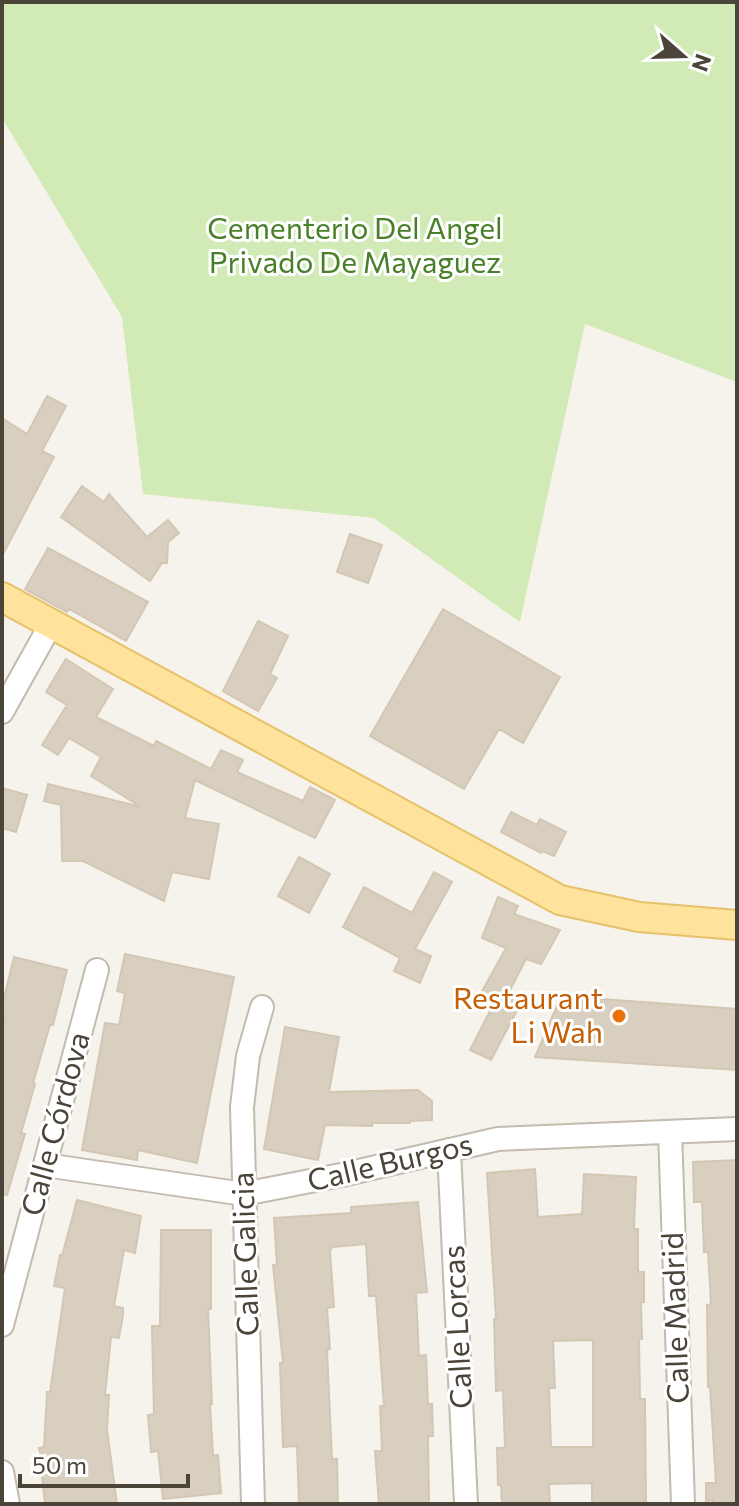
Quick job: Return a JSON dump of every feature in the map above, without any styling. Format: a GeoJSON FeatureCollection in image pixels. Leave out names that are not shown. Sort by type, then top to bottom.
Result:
{"type":"FeatureCollection","features":[{"type":"Feature","properties":{"kind":"main road"},"geometry":{"type":"LineString","coordinates":[[2,597],[560,900],[639,917],[737,925]]}},
{"type":"Feature","properties":{"kind":"street"},"geometry":{"type":"LineString","coordinates":[[2,712],[51,624]]}},
{"type":"Feature","properties":{"kind":"street","name":"Calle Córdova"},"geometry":{"type":"LineString","coordinates":[[2,1325],[97,970]]}},
{"type":"Feature","properties":{"kind":"street","name":"Calle Galicia"},"geometry":{"type":"LineString","coordinates":[[253,1504],[242,1107],[248,1056],[262,1007]]}},
{"type":"Feature","properties":{"kind":"street","name":"Calle Burgos"},"geometry":{"type":"LineString","coordinates":[[45,1165],[244,1194],[498,1139],[737,1129]]}},
{"type":"Feature","properties":{"kind":"street","name":"Calle Madrid"},"geometry":{"type":"LineString","coordinates":[[670,1132],[683,1504]]}},
{"type":"Feature","properties":{"kind":"street","name":"Calle Lorcas"},"geometry":{"type":"LineString","coordinates":[[449,1150],[466,1504]]}},
{"type":"Feature","properties":{"kind":"street"},"geometry":{"type":"LineString","coordinates":[[2,1472],[8,1504]]}},
{"type":"Feature","properties":{"kind":"green space","name":"Cementerio Del Angel Privado De Mayaguez"},"geometry":{"type":"Polygon","coordinates":[[[2,2],[737,2],[737,382],[585,324],[520,622],[374,518],[143,494],[122,317],[2,118],[2,2]]]}},
{"type":"Feature","properties":{"kind":"building"},"geometry":{"type":"Polygon","coordinates":[[[47,396],[66,406],[42,451],[54,457],[2,556],[2,418],[27,434],[47,396]]]}},
{"type":"Feature","properties":{"kind":"building"},"geometry":{"type":"Polygon","coordinates":[[[82,486],[104,502],[109,494],[147,537],[168,520],[179,533],[168,542],[167,563],[162,563],[150,581],[61,517],[82,486]]]}},
{"type":"Feature","properties":{"kind":"building"},"geometry":{"type":"Polygon","coordinates":[[[350,534],[382,545],[368,583],[337,572],[350,534]]]}},
{"type":"Feature","properties":{"kind":"building"},"geometry":{"type":"Polygon","coordinates":[[[48,548],[148,602],[126,641],[25,589],[48,548]]]}},
{"type":"Feature","properties":{"kind":"building"},"geometry":{"type":"Polygon","coordinates":[[[443,609],[560,677],[523,743],[499,729],[464,789],[370,736],[443,609]]]}},
{"type":"Feature","properties":{"kind":"building"},"geometry":{"type":"Polygon","coordinates":[[[258,621],[288,636],[270,674],[277,678],[258,711],[223,691],[258,621]]]}},
{"type":"Feature","properties":{"kind":"building"},"geometry":{"type":"Polygon","coordinates":[[[66,659],[113,689],[96,717],[154,746],[156,741],[211,769],[221,750],[243,760],[237,772],[303,801],[310,787],[335,800],[315,838],[195,780],[185,818],[219,824],[209,879],[172,872],[164,901],[83,861],[62,861],[61,805],[44,801],[48,784],[141,807],[91,776],[101,757],[69,738],[58,755],[42,745],[67,705],[46,692],[66,659]]]}},
{"type":"Feature","properties":{"kind":"building"},"geometry":{"type":"Polygon","coordinates":[[[2,788],[27,795],[16,832],[2,828],[2,788]]]}},
{"type":"Feature","properties":{"kind":"building"},"geometry":{"type":"Polygon","coordinates":[[[511,812],[537,825],[540,819],[566,832],[554,856],[541,853],[501,832],[511,812]]]}},
{"type":"Feature","properties":{"kind":"building"},"geometry":{"type":"Polygon","coordinates":[[[299,857],[330,874],[309,913],[278,896],[299,857]]]}},
{"type":"Feature","properties":{"kind":"building"},"geometry":{"type":"Polygon","coordinates":[[[434,872],[452,882],[415,949],[431,956],[420,983],[394,971],[400,958],[343,927],[364,887],[412,913],[434,872]]]}},
{"type":"Feature","properties":{"kind":"building"},"geometry":{"type":"Polygon","coordinates":[[[498,897],[518,906],[514,914],[560,930],[541,964],[526,959],[508,994],[522,1001],[491,1060],[470,1050],[490,1011],[475,1004],[506,948],[482,938],[498,897]]]}},
{"type":"Feature","properties":{"kind":"building"},"geometry":{"type":"Polygon","coordinates":[[[125,954],[234,977],[197,1163],[138,1150],[137,1160],[82,1150],[105,1023],[119,1025],[125,993],[117,991],[125,954]]]}},
{"type":"Feature","properties":{"kind":"building"},"geometry":{"type":"Polygon","coordinates":[[[14,957],[67,970],[53,1025],[50,1025],[33,1083],[21,1133],[25,1134],[7,1195],[2,1194],[2,1028],[6,1014],[2,1013],[2,1006],[14,957]]]}},
{"type":"Feature","properties":{"kind":"building"},"geometry":{"type":"Polygon","coordinates":[[[561,996],[737,1009],[737,1070],[535,1057],[561,996]]]}},
{"type":"Feature","properties":{"kind":"building"},"geometry":{"type":"Polygon","coordinates":[[[285,1027],[339,1037],[329,1092],[418,1090],[432,1101],[432,1120],[372,1123],[372,1126],[325,1125],[318,1160],[264,1149],[285,1027]]]}},
{"type":"Feature","properties":{"kind":"building"},"geometry":{"type":"Polygon","coordinates":[[[737,1160],[737,1504],[713,1504],[713,1500],[706,1501],[706,1483],[716,1483],[708,1387],[707,1305],[711,1304],[708,1252],[704,1252],[702,1202],[694,1202],[693,1162],[737,1160]]]}},
{"type":"Feature","properties":{"kind":"building"},"geometry":{"type":"Polygon","coordinates":[[[535,1169],[538,1217],[582,1214],[584,1174],[636,1177],[634,1229],[638,1229],[638,1272],[644,1272],[642,1339],[639,1339],[640,1399],[645,1399],[646,1504],[592,1504],[592,1483],[549,1484],[550,1504],[502,1504],[497,1448],[505,1448],[503,1390],[496,1391],[496,1319],[487,1173],[535,1169]],[[593,1340],[553,1341],[555,1388],[549,1388],[551,1447],[593,1447],[593,1340]]]}},
{"type":"Feature","properties":{"kind":"building"},"geometry":{"type":"Polygon","coordinates":[[[77,1200],[141,1216],[135,1253],[124,1250],[114,1306],[123,1308],[123,1315],[119,1338],[111,1337],[105,1395],[109,1395],[107,1430],[117,1504],[45,1504],[39,1448],[44,1447],[47,1392],[50,1392],[65,1288],[54,1286],[77,1200]]]}},
{"type":"Feature","properties":{"kind":"building"},"geometry":{"type":"Polygon","coordinates":[[[418,1202],[427,1292],[416,1293],[419,1356],[426,1355],[428,1404],[432,1404],[433,1436],[428,1436],[429,1504],[379,1504],[375,1451],[382,1451],[380,1406],[384,1406],[376,1296],[369,1296],[366,1244],[332,1247],[330,1251],[334,1307],[327,1308],[330,1349],[327,1350],[332,1459],[337,1459],[338,1504],[299,1504],[297,1446],[283,1447],[280,1363],[283,1363],[273,1265],[277,1265],[274,1218],[351,1213],[351,1207],[418,1202]]]}},
{"type":"Feature","properties":{"kind":"building"},"geometry":{"type":"Polygon","coordinates":[[[161,1230],[211,1230],[211,1309],[208,1309],[210,1404],[213,1456],[218,1455],[221,1493],[163,1499],[158,1451],[151,1452],[148,1415],[154,1414],[152,1326],[160,1326],[161,1230]]]}},
{"type":"Feature","properties":{"kind":"place","name":"Restaurant Li Wah"},"geometry":{"type":"Point","coordinates":[619,1016]}}]}
